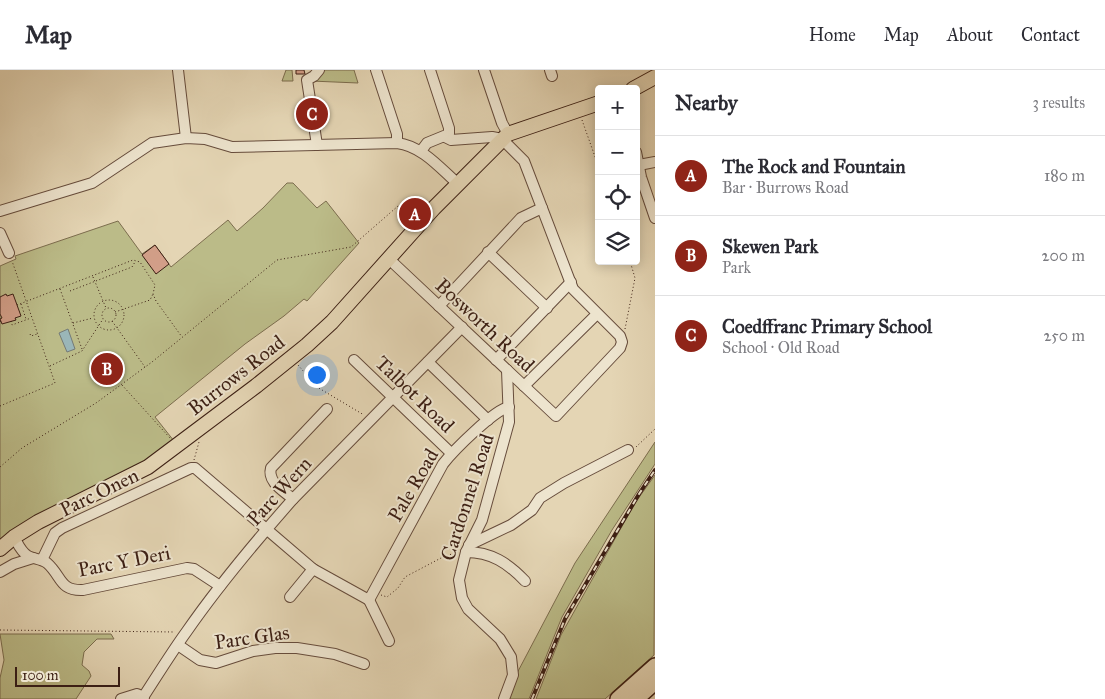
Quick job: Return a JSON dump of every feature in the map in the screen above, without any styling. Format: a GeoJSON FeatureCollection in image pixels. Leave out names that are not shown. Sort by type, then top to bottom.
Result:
{"type":"FeatureCollection","features":[{"type":"Feature","properties":{"kind":"highway"},"geometry":{"type":"LineString","coordinates":[[618,699],[654,675]]}},
{"type":"Feature","properties":{"kind":"highway"},"geometry":{"type":"LineString","coordinates":[[636,699],[654,675]]}},
{"type":"Feature","properties":{"kind":"main road"},"geometry":{"type":"LineString","coordinates":[[640,85],[655,77]]}},
{"type":"Feature","properties":{"kind":"main road"},"geometry":{"type":"LineString","coordinates":[[505,137],[595,104]]}},
{"type":"Feature","properties":{"kind":"main road","name":"Burrows Road"},"geometry":{"type":"LineString","coordinates":[[0,549],[14,537],[38,522],[148,468],[292,357],[332,322],[434,208],[505,137]]}},
{"type":"Feature","properties":{"kind":"street"},"geometry":{"type":"LineString","coordinates":[[178,70],[186,138]]}},
{"type":"Feature","properties":{"kind":"street"},"geometry":{"type":"LineString","coordinates":[[317,145],[307,80],[319,70]]}},
{"type":"Feature","properties":{"kind":"street"},"geometry":{"type":"LineString","coordinates":[[376,70],[397,134],[397,143]]}},
{"type":"Feature","properties":{"kind":"street"},"geometry":{"type":"LineString","coordinates":[[421,151],[428,143],[449,134],[449,128],[430,70]]}},
{"type":"Feature","properties":{"kind":"street"},"geometry":{"type":"LineString","coordinates":[[484,70],[505,137],[524,161],[577,294],[620,336],[622,342]]}},
{"type":"Feature","properties":{"kind":"street"},"geometry":{"type":"LineString","coordinates":[[445,137],[451,140],[505,137]]}},
{"type":"Feature","properties":{"kind":"street"},"geometry":{"type":"LineString","coordinates":[[0,211],[92,183],[152,143],[186,138],[205,139],[232,147],[408,144],[421,151],[458,184]]}},
{"type":"Feature","properties":{"kind":"street"},"geometry":{"type":"LineString","coordinates":[[640,165],[655,162]]}},
{"type":"Feature","properties":{"kind":"street"},"geometry":{"type":"LineString","coordinates":[[640,168],[655,218]]}},
{"type":"Feature","properties":{"kind":"street"},"geometry":{"type":"LineString","coordinates":[[439,306],[521,218],[527,213],[542,208]]}},
{"type":"Feature","properties":{"kind":"street"},"geometry":{"type":"LineString","coordinates":[[0,232],[9,253]]}},
{"type":"Feature","properties":{"kind":"street"},"geometry":{"type":"LineString","coordinates":[[488,252],[547,308]]}},
{"type":"Feature","properties":{"kind":"street","name":"Bosworth Road"},"geometry":{"type":"LineString","coordinates":[[389,259],[556,416],[620,348],[622,342]]}},
{"type":"Feature","properties":{"kind":"street"},"geometry":{"type":"LineString","coordinates":[[496,360],[571,282]]}},
{"type":"Feature","properties":{"kind":"street"},"geometry":{"type":"LineString","coordinates":[[524,386],[597,314]]}},
{"type":"Feature","properties":{"kind":"street","name":"Parc Wern"},"geometry":{"type":"LineString","coordinates":[[121,699],[137,694],[143,698],[186,632],[266,529],[293,499],[462,327]]}},
{"type":"Feature","properties":{"kind":"street","name":"Talbot Road"},"geometry":{"type":"LineString","coordinates":[[354,360],[451,453]]}},
{"type":"Feature","properties":{"kind":"street"},"geometry":{"type":"LineString","coordinates":[[428,362],[488,420]]}},
{"type":"Feature","properties":{"kind":"street","name":"Cardonnel Road"},"geometry":{"type":"LineString","coordinates":[[504,699],[513,675],[511,657],[500,640],[468,609],[462,598],[459,580],[467,549],[482,520],[509,422],[507,370]]}},
{"type":"Feature","properties":{"kind":"street","name":"Pale Road"},"geometry":{"type":"LineString","coordinates":[[371,596],[443,464],[451,453],[488,420],[506,407],[509,407]]}},
{"type":"Feature","properties":{"kind":"street"},"geometry":{"type":"LineString","coordinates":[[293,499],[272,480],[271,468],[327,409]]}},
{"type":"Feature","properties":{"kind":"street"},"geometry":{"type":"LineString","coordinates":[[467,549],[511,525],[532,510],[540,498],[550,491],[628,450]]}},
{"type":"Feature","properties":{"kind":"street"},"geometry":{"type":"LineString","coordinates":[[195,468],[313,569],[371,596],[389,640]]}},
{"type":"Feature","properties":{"kind":"street","name":"Parc Onen"},"geometry":{"type":"LineString","coordinates":[[38,559],[55,533],[62,528],[182,472],[195,468]]}},
{"type":"Feature","properties":{"kind":"street"},"geometry":{"type":"LineString","coordinates":[[14,537],[20,550],[28,556],[38,559]]}},
{"type":"Feature","properties":{"kind":"street"},"geometry":{"type":"LineString","coordinates":[[467,549],[497,558],[514,570],[525,582]]}},
{"type":"Feature","properties":{"kind":"street"},"geometry":{"type":"LineString","coordinates":[[0,572],[14,564],[38,559]]}},
{"type":"Feature","properties":{"kind":"street","name":"Parc Y Deri"},"geometry":{"type":"LineString","coordinates":[[38,559],[48,564],[62,584],[76,590],[188,568],[194,569],[220,586]]}},
{"type":"Feature","properties":{"kind":"street"},"geometry":{"type":"LineString","coordinates":[[290,597],[313,569]]}},
{"type":"Feature","properties":{"kind":"street","name":"Parc Glas"},"geometry":{"type":"LineString","coordinates":[[178,645],[200,660],[216,662],[253,651],[275,648],[298,648],[335,654],[364,664]]}},
{"type":"Feature","properties":{"kind":"path"},"geometry":{"type":"LineString","coordinates":[[578,110],[595,157]]}},
{"type":"Feature","properties":{"kind":"path"},"geometry":{"type":"LineString","coordinates":[[0,467],[29,444],[96,404],[146,367],[277,260],[351,247],[393,210],[408,202],[427,202],[434,208]]}},
{"type":"Feature","properties":{"kind":"path"},"geometry":{"type":"LineString","coordinates":[[0,406],[55,383],[9,253]]}},
{"type":"Feature","properties":{"kind":"path"},"geometry":{"type":"LineString","coordinates":[[70,291],[132,267],[135,261]]}},
{"type":"Feature","properties":{"kind":"path"},"geometry":{"type":"LineString","coordinates":[[17,305],[92,276],[135,261],[140,262],[155,285],[150,300],[115,312],[112,309],[106,309]]}},
{"type":"Feature","properties":{"kind":"path"},"geometry":{"type":"LineString","coordinates":[[622,342],[635,278],[631,265]]}},
{"type":"Feature","properties":{"kind":"path"},"geometry":{"type":"LineString","coordinates":[[92,276],[106,309]]}},
{"type":"Feature","properties":{"kind":"path"},"geometry":{"type":"LineString","coordinates":[[60,288],[82,350]]}},
{"type":"Feature","properties":{"kind":"path"},"geometry":{"type":"LineString","coordinates":[[153,294],[183,338]]}},
{"type":"Feature","properties":{"kind":"path"},"geometry":{"type":"LineString","coordinates":[[103,302],[117,302],[123,310],[122,322],[117,328],[107,330],[98,326],[94,318],[96,308],[103,302]]}},
{"type":"Feature","properties":{"kind":"path"},"geometry":{"type":"LineString","coordinates":[[21,303],[26,320]]}},
{"type":"Feature","properties":{"kind":"path"},"geometry":{"type":"LineString","coordinates":[[49,366],[82,350],[103,319],[103,312],[106,309]]}},
{"type":"Feature","properties":{"kind":"path"},"geometry":{"type":"LineString","coordinates":[[112,321],[115,318],[115,312]]}},
{"type":"Feature","properties":{"kind":"path"},"geometry":{"type":"LineString","coordinates":[[11,322],[12,325],[32,318]]}},
{"type":"Feature","properties":{"kind":"path"},"geometry":{"type":"LineString","coordinates":[[73,323],[94,318]]}},
{"type":"Feature","properties":{"kind":"path"},"geometry":{"type":"LineString","coordinates":[[103,319],[108,322],[112,321]]}},
{"type":"Feature","properties":{"kind":"path"},"geometry":{"type":"LineString","coordinates":[[112,321],[146,367]]}},
{"type":"Feature","properties":{"kind":"path"},"geometry":{"type":"LineString","coordinates":[[22,322],[24,326]]}},
{"type":"Feature","properties":{"kind":"path"},"geometry":{"type":"LineString","coordinates":[[30,334],[31,336],[38,334]]}},
{"type":"Feature","properties":{"kind":"path"},"geometry":{"type":"LineString","coordinates":[[292,357],[317,388],[371,419]]}},
{"type":"Feature","properties":{"kind":"path"},"geometry":{"type":"LineString","coordinates":[[122,384],[177,446]]}},
{"type":"Feature","properties":{"kind":"path"},"geometry":{"type":"LineString","coordinates":[[195,468],[194,459],[204,426]]}},
{"type":"Feature","properties":{"kind":"path"},"geometry":{"type":"LineString","coordinates":[[628,450],[637,446],[655,429]]}},
{"type":"Feature","properties":{"kind":"path"},"geometry":{"type":"LineString","coordinates":[[371,596],[387,597],[398,588],[405,577],[440,558],[467,549]]}},
{"type":"Feature","properties":{"kind":"path"},"geometry":{"type":"LineString","coordinates":[[0,630],[186,632]]}},
{"type":"Feature","properties":{"kind":"green space"},"geometry":{"type":"Polygon","coordinates":[[[286,70],[292,70],[293,81],[282,81],[286,70]]]}},
{"type":"Feature","properties":{"kind":"green space"},"geometry":{"type":"Polygon","coordinates":[[[321,70],[354,70],[358,83],[311,81],[321,70]]]}},
{"type":"Feature","properties":{"kind":"green space"},"geometry":{"type":"Polygon","coordinates":[[[287,183],[293,183],[317,208],[326,201],[359,243],[307,301],[304,299],[245,344],[155,417],[174,441],[144,462],[0,541],[0,266],[16,259],[15,256],[118,221],[142,254],[155,245],[171,267],[228,220],[237,231],[287,183]]]}},
{"type":"Feature","properties":{"kind":"green space"},"geometry":{"type":"Polygon","coordinates":[[[655,442],[655,464],[612,530],[562,617],[529,699],[507,699],[515,677],[575,563],[655,442]]]}},
{"type":"Feature","properties":{"kind":"green space"},"geometry":{"type":"Polygon","coordinates":[[[655,475],[654,655],[605,699],[536,699],[561,635],[635,503],[655,475]]]}},
{"type":"Feature","properties":{"kind":"green space"},"geometry":{"type":"Polygon","coordinates":[[[0,634],[111,634],[114,639],[97,639],[84,652],[82,665],[89,671],[91,676],[76,699],[0,699],[0,678],[4,660],[0,634]]]}},
{"type":"Feature","properties":{"kind":"water"},"geometry":{"type":"Polygon","coordinates":[[[68,329],[75,349],[67,352],[59,333],[68,329]]]}},
{"type":"Feature","properties":{"kind":"building"},"geometry":{"type":"Polygon","coordinates":[[[296,70],[304,70],[305,74],[296,74],[296,70]]]}},
{"type":"Feature","properties":{"kind":"building"},"geometry":{"type":"Polygon","coordinates":[[[424,206],[428,210],[411,227],[402,217],[411,208],[424,206]]]}},
{"type":"Feature","properties":{"kind":"building"},"geometry":{"type":"Polygon","coordinates":[[[155,245],[169,264],[156,274],[142,255],[155,245]]]}},
{"type":"Feature","properties":{"kind":"building"},"geometry":{"type":"Polygon","coordinates":[[[6,294],[7,296],[13,294],[21,316],[15,318],[16,320],[2,324],[0,319],[2,318],[0,314],[0,297],[6,294]]]}},
{"type":"Feature","properties":{"kind":"railway"},"geometry":{"type":"LineString","coordinates":[[532,699],[565,619],[655,470]]}},
{"type":"Feature","properties":{"kind":"place","name":"Coedffranc Primary School"},"geometry":{"type":"Point","coordinates":[312,114]}},
{"type":"Feature","properties":{"kind":"place","name":"The Rock and Fountain"},"geometry":{"type":"Point","coordinates":[415,214]}},
{"type":"Feature","properties":{"kind":"place","name":"Skewen Park"},"geometry":{"type":"Point","coordinates":[107,369]}}]}
